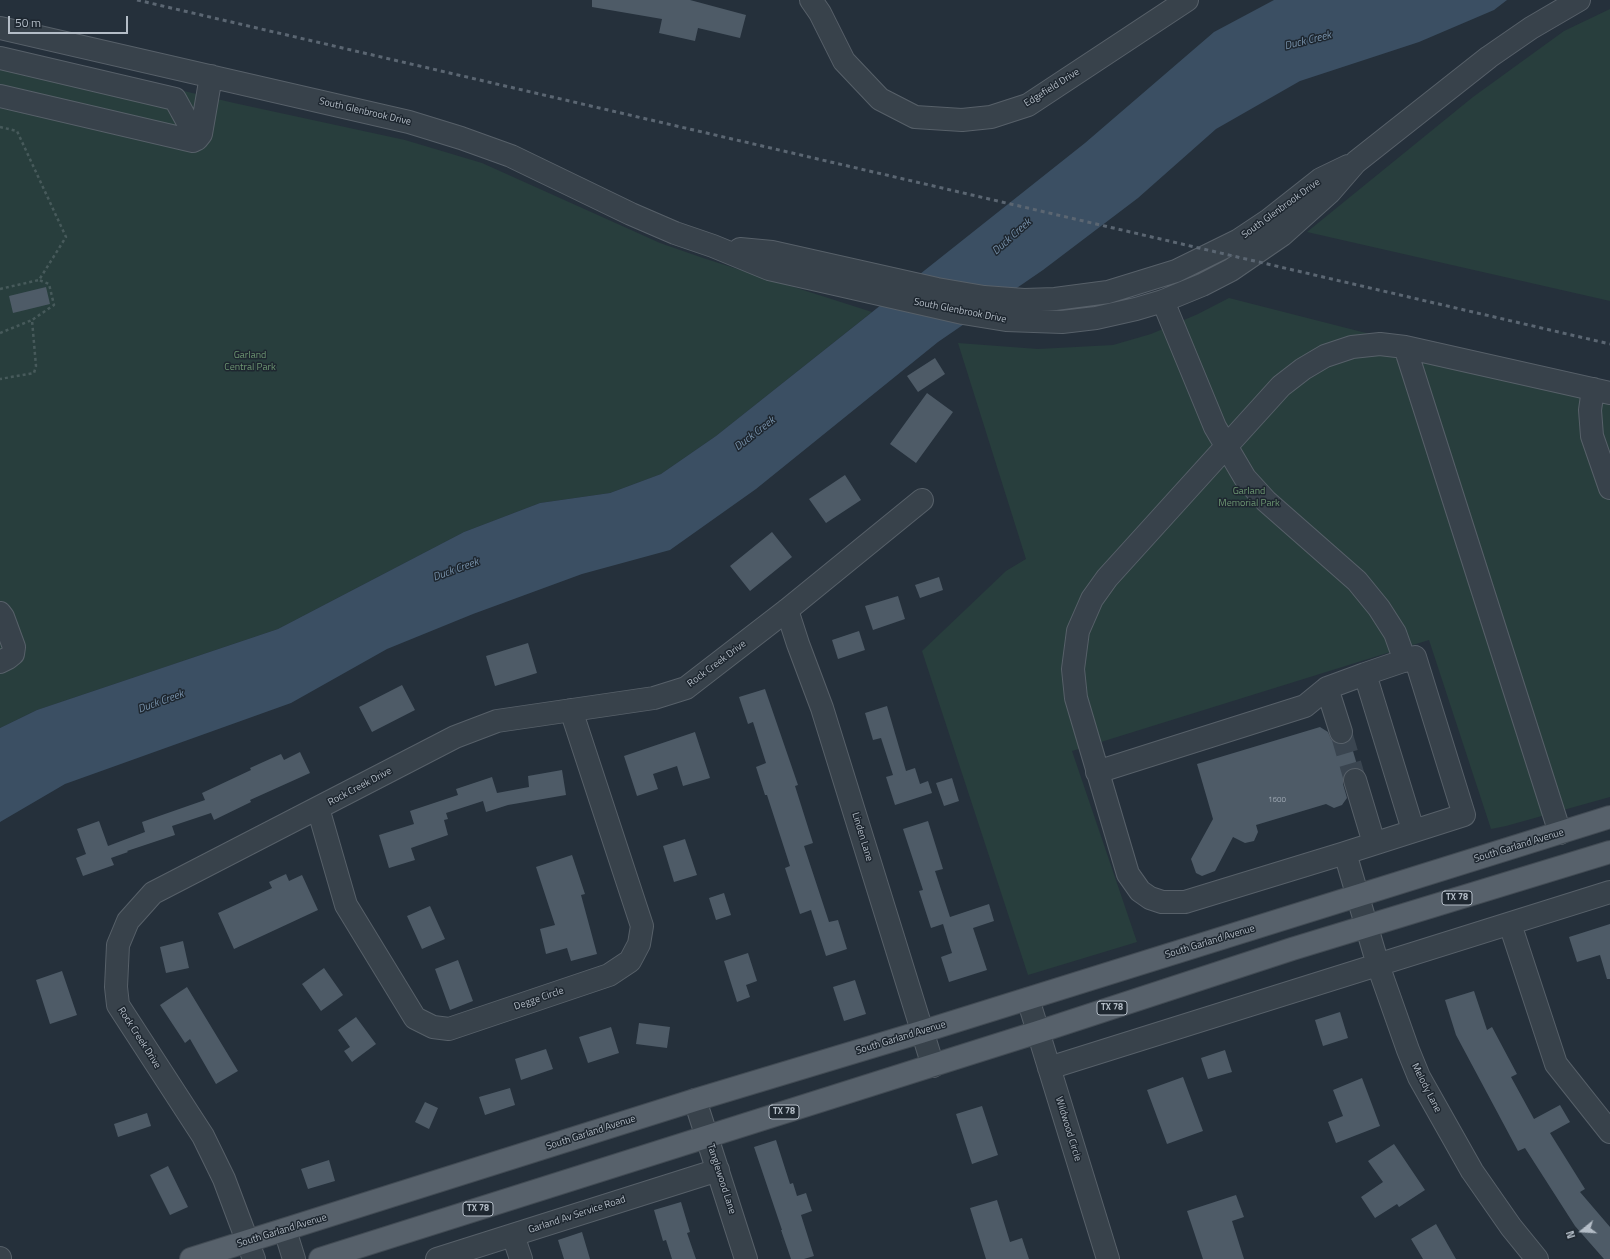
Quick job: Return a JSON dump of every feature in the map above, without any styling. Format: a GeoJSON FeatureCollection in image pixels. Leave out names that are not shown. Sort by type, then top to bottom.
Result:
{"type":"FeatureCollection","features":[{"type":"Feature","properties":{"kind":"main road","name":"South Garland Avenue"},"geometry":{"type":"LineString","coordinates":[[191,1259],[251,1250],[285,1230],[695,1100],[1028,999],[1560,833],[1608,823]]}},
{"type":"Feature","properties":{"kind":"main road","name":"TX 78"},"geometry":{"type":"LineString","coordinates":[[320,1259],[932,1066],[1292,948],[1610,852]]}},
{"type":"Feature","properties":{"kind":"street","name":"Edgefield Drive"},"geometry":{"type":"LineString","coordinates":[[811,0],[820,13],[844,61],[880,99],[915,116],[962,120],[991,118],[1028,105],[1187,0]]}},
{"type":"Feature","properties":{"kind":"street","name":"South Glenbrook Drive"},"geometry":{"type":"LineString","coordinates":[[830,275],[963,313],[1006,320],[1031,322],[1062,322],[1096,318],[1163,301],[1202,285],[1231,270],[1282,235],[1330,192],[1356,162],[1489,57],[1531,28],[1579,0]]}},
{"type":"Feature","properties":{"kind":"street","name":"South Glenbrook Drive"},"geometry":{"type":"LineString","coordinates":[[1,34],[211,76],[409,122],[461,138],[511,156],[631,214],[675,233],[713,246],[769,269],[830,275],[937,289],[984,297],[1024,300],[1055,299],[1108,292],[1142,283],[1182,269],[1239,240],[1269,220],[1321,179],[1356,162]]}},
{"type":"Feature","properties":{"kind":"street"},"geometry":{"type":"LineString","coordinates":[[0,58],[175,99],[197,139]]}},
{"type":"Feature","properties":{"kind":"street"},"geometry":{"type":"LineString","coordinates":[[0,96],[193,141],[201,134],[211,76]]}},
{"type":"Feature","properties":{"kind":"street"},"geometry":{"type":"LineString","coordinates":[[1163,301],[1215,427],[1245,478],[1266,502],[1357,582],[1379,608],[1395,633],[1405,661]]}},
{"type":"Feature","properties":{"kind":"street"},"geometry":{"type":"LineString","coordinates":[[1097,772],[1305,706],[1327,688],[1415,658],[1464,815],[1185,902],[1162,902],[1150,898],[1140,891],[1128,874],[1097,772],[1076,698],[1073,669],[1078,631],[1092,599],[1107,578],[1282,386],[1303,369],[1325,356],[1352,347],[1380,344],[1405,347],[1602,391],[1590,410],[1592,436],[1610,488]]}},
{"type":"Feature","properties":{"kind":"street"},"geometry":{"type":"LineString","coordinates":[[1405,347],[1560,833]]}},
{"type":"Feature","properties":{"kind":"street","name":"Rock Creek Drive"},"geometry":{"type":"LineString","coordinates":[[251,1250],[224,1179],[203,1136],[118,1005],[116,987],[118,944],[128,921],[154,893],[455,737],[497,721],[654,698],[686,688],[787,610],[922,500]]}},
{"type":"Feature","properties":{"kind":"street","name":"Linden Lane"},"geometry":{"type":"LineString","coordinates":[[787,610],[822,708],[932,1066]]}},
{"type":"Feature","properties":{"kind":"street"},"geometry":{"type":"LineString","coordinates":[[0,613],[3,617],[14,647],[13,654],[0,662]]}},
{"type":"Feature","properties":{"kind":"street"},"geometry":{"type":"LineString","coordinates":[[1365,674],[1413,830]]}},
{"type":"Feature","properties":{"kind":"street"},"geometry":{"type":"LineString","coordinates":[[1327,688],[1340,732]]}},
{"type":"Feature","properties":{"kind":"street","name":"Degge Circle"},"geometry":{"type":"LineString","coordinates":[[318,808],[346,904],[415,1018],[433,1027],[448,1029],[609,975],[630,961],[640,944],[642,926],[570,710]]}},
{"type":"Feature","properties":{"kind":"street"},"geometry":{"type":"LineString","coordinates":[[1355,780],[1374,843]]}},
{"type":"Feature","properties":{"kind":"street","name":"Melody Lane"},"geometry":{"type":"LineString","coordinates":[[1345,853],[1378,965],[1419,1077],[1472,1171],[1511,1227],[1537,1259]]}},
{"type":"Feature","properties":{"kind":"street"},"geometry":{"type":"LineString","coordinates":[[1049,1068],[1610,892]]}},
{"type":"Feature","properties":{"kind":"street"},"geometry":{"type":"LineString","coordinates":[[1510,924],[1556,1064],[1610,1132]]}},
{"type":"Feature","properties":{"kind":"street","name":"Wildwood Circle"},"geometry":{"type":"LineString","coordinates":[[1028,999],[1108,1259]]}},
{"type":"Feature","properties":{"kind":"street","name":"Tanglewood Lane"},"geometry":{"type":"LineString","coordinates":[[695,1100],[746,1259]]}},
{"type":"Feature","properties":{"kind":"street","name":"Garland Av Service Road"},"geometry":{"type":"LineString","coordinates":[[437,1259],[718,1170]]}},
{"type":"Feature","properties":{"kind":"street"},"geometry":{"type":"LineString","coordinates":[[285,1230],[294,1259]]}},
{"type":"Feature","properties":{"kind":"street"},"geometry":{"type":"LineString","coordinates":[[514,1235],[521,1259]]}},
{"type":"Feature","properties":{"kind":"path"},"geometry":{"type":"LineString","coordinates":[[0,127],[17,131],[66,237],[39,280]]}},
{"type":"Feature","properties":{"kind":"path"},"geometry":{"type":"LineString","coordinates":[[0,289],[39,280],[49,284],[54,305],[32,320],[0,333]]}},
{"type":"Feature","properties":{"kind":"path"},"geometry":{"type":"LineString","coordinates":[[0,378],[29,375],[34,373],[36,366],[32,320]]}},
{"type":"Feature","properties":{"kind":"green space"},"geometry":{"type":"Polygon","coordinates":[[[1610,9],[1610,301],[1307,232],[1473,97],[1564,31],[1610,9]]]}},
{"type":"Feature","properties":{"kind":"green space","name":"Garland Central Park"},"geometry":{"type":"Polygon","coordinates":[[[0,47],[234,103],[405,140],[482,163],[660,243],[872,312],[716,436],[661,474],[610,493],[540,503],[464,532],[278,629],[37,710],[0,728],[0,47]]]}},
{"type":"Feature","properties":{"kind":"green space","name":"Garland Memorial Park"},"geometry":{"type":"Polygon","coordinates":[[[1229,298],[1370,334],[1610,387],[1610,797],[1491,829],[1429,640],[1072,751],[1137,942],[1028,975],[922,651],[1006,571],[1026,559],[958,343],[1038,349],[1113,345],[1151,334],[1198,314],[1229,298]]]}},
{"type":"Feature","properties":{"kind":"water","name":"Duck Creek"},"geometry":{"type":"Polygon","coordinates":[[[1274,0],[1507,0],[1494,10],[1419,42],[1300,81],[1216,129],[1138,198],[1043,270],[938,342],[756,489],[670,550],[582,574],[473,614],[387,649],[291,703],[65,784],[0,822],[0,728],[37,710],[278,629],[464,532],[540,503],[610,493],[661,474],[716,436],[1085,143],[1214,32],[1274,0]]]}},
{"type":"Feature","properties":{"kind":"building"},"geometry":{"type":"Polygon","coordinates":[[[592,0],[690,0],[746,15],[740,38],[698,28],[695,41],[659,33],[662,19],[592,7],[592,0]]]}},
{"type":"Feature","properties":{"kind":"building"},"geometry":{"type":"Polygon","coordinates":[[[46,287],[50,304],[13,313],[9,296],[46,287]]]}},
{"type":"Feature","properties":{"kind":"building"},"geometry":{"type":"Polygon","coordinates":[[[935,358],[945,374],[918,392],[907,376],[935,358]]]}},
{"type":"Feature","properties":{"kind":"building"},"geometry":{"type":"Polygon","coordinates":[[[927,393],[953,412],[916,463],[890,444],[927,393]]]}},
{"type":"Feature","properties":{"kind":"building"},"geometry":{"type":"Polygon","coordinates":[[[845,475],[861,500],[826,523],[809,499],[845,475]]]}},
{"type":"Feature","properties":{"kind":"building"},"geometry":{"type":"Polygon","coordinates":[[[772,532],[792,557],[750,591],[730,566],[772,532]]]}},
{"type":"Feature","properties":{"kind":"building"},"geometry":{"type":"Polygon","coordinates":[[[939,577],[943,590],[920,598],[915,585],[939,577]]]}},
{"type":"Feature","properties":{"kind":"building"},"geometry":{"type":"Polygon","coordinates":[[[898,596],[905,619],[873,630],[865,606],[898,596]]]}},
{"type":"Feature","properties":{"kind":"building"},"geometry":{"type":"Polygon","coordinates":[[[859,631],[865,650],[838,659],[832,640],[859,631]]]}},
{"type":"Feature","properties":{"kind":"building"},"geometry":{"type":"Polygon","coordinates":[[[528,643],[537,673],[495,686],[486,656],[528,643]]]}},
{"type":"Feature","properties":{"kind":"building"},"geometry":{"type":"Polygon","coordinates":[[[402,685],[415,710],[372,732],[359,707],[402,685]]]}},
{"type":"Feature","properties":{"kind":"building"},"geometry":{"type":"Polygon","coordinates":[[[765,689],[798,785],[795,786],[813,843],[804,846],[829,922],[838,920],[847,949],[826,956],[811,910],[800,914],[785,868],[790,866],[767,795],[765,795],[756,767],[766,763],[753,722],[748,724],[739,697],[765,689]]]}},
{"type":"Feature","properties":{"kind":"building"},"geometry":{"type":"Polygon","coordinates":[[[887,706],[906,771],[915,768],[920,784],[928,781],[932,793],[895,805],[886,777],[893,775],[881,738],[873,740],[865,713],[887,706]]]}},
{"type":"Feature","properties":{"kind":"building"},"geometry":{"type":"Polygon","coordinates":[[[1320,727],[1328,732],[1331,739],[1338,744],[1344,744],[1350,741],[1358,768],[1351,768],[1346,771],[1343,777],[1343,784],[1347,798],[1342,805],[1334,808],[1326,804],[1256,825],[1258,832],[1254,841],[1245,843],[1233,837],[1215,871],[1202,876],[1196,873],[1191,859],[1213,819],[1197,764],[1320,727]]]}},
{"type":"Feature","properties":{"kind":"building"},"geometry":{"type":"Polygon","coordinates":[[[695,732],[710,778],[683,786],[677,766],[653,774],[658,789],[637,796],[624,756],[695,732]]]}},
{"type":"Feature","properties":{"kind":"building"},"geometry":{"type":"Polygon","coordinates":[[[300,752],[310,773],[250,800],[251,802],[214,820],[211,813],[172,826],[175,835],[111,858],[114,865],[83,876],[76,858],[86,854],[77,829],[99,821],[108,846],[145,832],[142,822],[205,800],[202,793],[251,770],[250,768],[281,754],[284,760],[300,752]]]}},
{"type":"Feature","properties":{"kind":"building"},"geometry":{"type":"Polygon","coordinates":[[[562,770],[566,795],[508,805],[486,812],[483,801],[446,813],[448,819],[444,820],[448,835],[411,848],[415,860],[389,868],[379,835],[414,824],[410,811],[458,795],[456,789],[492,777],[497,793],[529,787],[528,776],[562,770]]]}},
{"type":"Feature","properties":{"kind":"building"},"geometry":{"type":"Polygon","coordinates":[[[952,778],[959,801],[944,806],[936,783],[952,778]]]}},
{"type":"Feature","properties":{"kind":"building"},"geometry":{"type":"Polygon","coordinates":[[[928,821],[943,869],[935,871],[950,917],[989,904],[994,921],[973,928],[987,970],[949,982],[941,957],[952,953],[943,924],[931,928],[919,891],[923,890],[903,829],[928,821]]]}},
{"type":"Feature","properties":{"kind":"building"},"geometry":{"type":"Polygon","coordinates":[[[685,839],[697,875],[674,882],[663,846],[685,839]]]}},
{"type":"Feature","properties":{"kind":"building"},"geometry":{"type":"Polygon","coordinates":[[[572,855],[585,894],[581,895],[597,954],[571,961],[567,948],[546,954],[540,929],[555,925],[536,867],[572,855]]]}},
{"type":"Feature","properties":{"kind":"building"},"geometry":{"type":"Polygon","coordinates":[[[286,874],[289,881],[302,875],[318,910],[234,949],[218,913],[272,888],[269,882],[286,874]]]}},
{"type":"Feature","properties":{"kind":"building"},"geometry":{"type":"Polygon","coordinates":[[[724,893],[731,915],[716,920],[709,898],[724,893]]]}},
{"type":"Feature","properties":{"kind":"building"},"geometry":{"type":"Polygon","coordinates":[[[430,906],[445,939],[422,949],[407,916],[430,906]]]}},
{"type":"Feature","properties":{"kind":"building"},"geometry":{"type":"Polygon","coordinates":[[[1610,924],[1610,979],[1607,979],[1600,955],[1577,962],[1569,937],[1610,924]]]}},
{"type":"Feature","properties":{"kind":"building"},"geometry":{"type":"Polygon","coordinates":[[[183,941],[189,968],[166,973],[160,947],[183,941]]]}},
{"type":"Feature","properties":{"kind":"building"},"geometry":{"type":"Polygon","coordinates":[[[748,953],[757,981],[746,985],[750,997],[737,1002],[724,961],[748,953]]]}},
{"type":"Feature","properties":{"kind":"building"},"geometry":{"type":"Polygon","coordinates":[[[458,960],[473,1001],[450,1010],[435,969],[458,960]]]}},
{"type":"Feature","properties":{"kind":"building"},"geometry":{"type":"Polygon","coordinates":[[[324,968],[343,995],[321,1011],[302,984],[324,968]]]}},
{"type":"Feature","properties":{"kind":"building"},"geometry":{"type":"Polygon","coordinates":[[[62,971],[77,1015],[50,1024],[36,980],[62,971]]]}},
{"type":"Feature","properties":{"kind":"building"},"geometry":{"type":"Polygon","coordinates":[[[855,980],[866,1014],[844,1021],[833,987],[855,980]]]}},
{"type":"Feature","properties":{"kind":"building"},"geometry":{"type":"Polygon","coordinates":[[[187,987],[238,1071],[216,1084],[190,1039],[185,1043],[160,1005],[187,987]]]}},
{"type":"Feature","properties":{"kind":"building"},"geometry":{"type":"Polygon","coordinates":[[[1474,991],[1487,1030],[1492,1027],[1517,1074],[1511,1077],[1534,1119],[1560,1105],[1570,1122],[1550,1133],[1585,1189],[1580,1192],[1610,1227],[1610,1259],[1604,1259],[1575,1226],[1525,1148],[1518,1151],[1456,1035],[1445,1000],[1474,991]]]}},
{"type":"Feature","properties":{"kind":"building"},"geometry":{"type":"Polygon","coordinates":[[[1340,1012],[1348,1038],[1323,1046],[1315,1020],[1340,1012]]]}},
{"type":"Feature","properties":{"kind":"building"},"geometry":{"type":"Polygon","coordinates":[[[356,1017],[376,1044],[352,1062],[344,1051],[350,1047],[338,1030],[356,1017]]]}},
{"type":"Feature","properties":{"kind":"building"},"geometry":{"type":"Polygon","coordinates":[[[639,1023],[670,1027],[667,1048],[636,1044],[639,1023]]]}},
{"type":"Feature","properties":{"kind":"building"},"geometry":{"type":"Polygon","coordinates":[[[611,1027],[619,1053],[588,1063],[579,1037],[611,1027]]]}},
{"type":"Feature","properties":{"kind":"building"},"geometry":{"type":"Polygon","coordinates":[[[546,1049],[553,1069],[521,1080],[515,1059],[546,1049]]]}},
{"type":"Feature","properties":{"kind":"building"},"geometry":{"type":"Polygon","coordinates":[[[1225,1050],[1232,1072],[1208,1079],[1201,1058],[1225,1050]]]}},
{"type":"Feature","properties":{"kind":"building"},"geometry":{"type":"Polygon","coordinates":[[[1183,1077],[1203,1131],[1167,1144],[1147,1090],[1183,1077]]]}},
{"type":"Feature","properties":{"kind":"building"},"geometry":{"type":"Polygon","coordinates":[[[1362,1078],[1380,1126],[1336,1143],[1328,1122],[1343,1116],[1333,1090],[1362,1078]]]}},
{"type":"Feature","properties":{"kind":"building"},"geometry":{"type":"Polygon","coordinates":[[[510,1088],[515,1105],[485,1115],[479,1097],[510,1088]]]}},
{"type":"Feature","properties":{"kind":"building"},"geometry":{"type":"Polygon","coordinates":[[[425,1102],[438,1108],[429,1129],[415,1122],[425,1102]]]}},
{"type":"Feature","properties":{"kind":"building"},"geometry":{"type":"Polygon","coordinates":[[[982,1106],[998,1155],[972,1164],[956,1114],[982,1106]]]}},
{"type":"Feature","properties":{"kind":"building"},"geometry":{"type":"Polygon","coordinates":[[[147,1113],[151,1126],[118,1137],[114,1124],[147,1113]]]}},
{"type":"Feature","properties":{"kind":"building"},"geometry":{"type":"Polygon","coordinates":[[[776,1140],[790,1184],[793,1183],[797,1196],[806,1193],[812,1211],[801,1215],[814,1256],[804,1259],[791,1259],[754,1147],[776,1140]]]}},
{"type":"Feature","properties":{"kind":"building"},"geometry":{"type":"Polygon","coordinates":[[[1394,1144],[1425,1190],[1399,1207],[1397,1204],[1375,1218],[1361,1197],[1383,1182],[1368,1161],[1394,1144]]]}},
{"type":"Feature","properties":{"kind":"building"},"geometry":{"type":"Polygon","coordinates":[[[329,1160],[335,1181],[308,1189],[301,1169],[329,1160]]]}},
{"type":"Feature","properties":{"kind":"building"},"geometry":{"type":"Polygon","coordinates":[[[168,1166],[188,1207],[170,1215],[150,1175],[168,1166]]]}},
{"type":"Feature","properties":{"kind":"building"},"geometry":{"type":"Polygon","coordinates":[[[1236,1195],[1244,1217],[1232,1221],[1244,1259],[1203,1259],[1187,1211],[1236,1195]]]}},
{"type":"Feature","properties":{"kind":"building"},"geometry":{"type":"Polygon","coordinates":[[[997,1200],[1010,1242],[1022,1238],[1029,1259],[986,1259],[970,1208],[997,1200]]]}},
{"type":"Feature","properties":{"kind":"building"},"geometry":{"type":"Polygon","coordinates":[[[681,1202],[690,1232],[687,1233],[696,1259],[672,1259],[666,1240],[663,1241],[654,1210],[681,1202]]]}},
{"type":"Feature","properties":{"kind":"building"},"geometry":{"type":"Polygon","coordinates":[[[1436,1224],[1456,1259],[1423,1259],[1411,1239],[1436,1224]]]}},
{"type":"Feature","properties":{"kind":"building"},"geometry":{"type":"Polygon","coordinates":[[[582,1232],[590,1259],[564,1259],[558,1240],[582,1232]]]}},
{"type":"Feature","properties":{"kind":"tunnel"},"geometry":{"type":"LineString","coordinates":[[1341,732],[1355,780]]}},
{"type":"Feature","properties":{"kind":"railway"},"geometry":{"type":"LineString","coordinates":[[137,0],[1610,344]]}}]}
